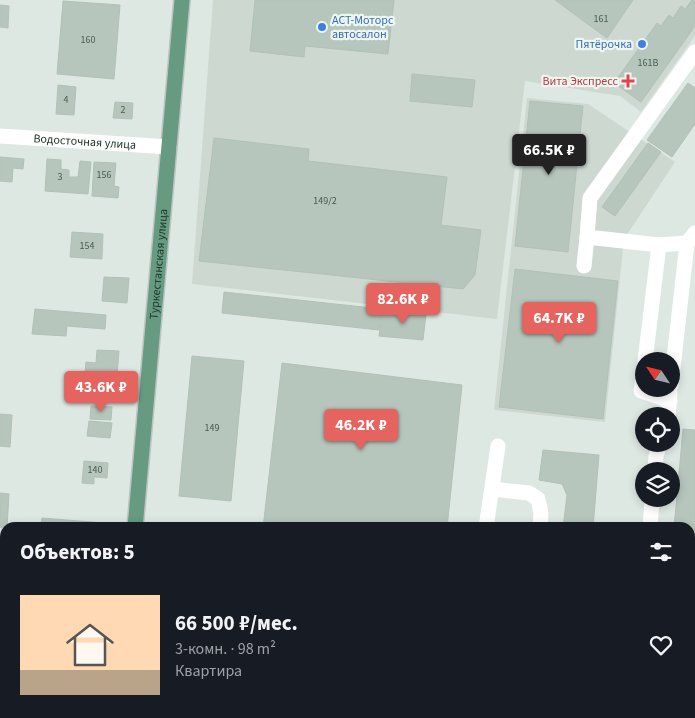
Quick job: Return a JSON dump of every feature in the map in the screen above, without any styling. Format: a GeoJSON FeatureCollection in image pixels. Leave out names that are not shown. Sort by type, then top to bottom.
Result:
{"type":"FeatureCollection","features":[{"type":"Feature","properties":{"kind":"main road","name":"Туркестанская улица"},"geometry":{"type":"LineString","coordinates":[[136,522],[182,0]]}},
{"type":"Feature","properties":{"kind":"street"},"geometry":{"type":"LineString","coordinates":[[584,266],[590,198],[695,52]]}},
{"type":"Feature","properties":{"kind":"street","name":"Водосточная улица"},"geometry":{"type":"LineString","coordinates":[[0,136],[169,147]]}},
{"type":"Feature","properties":{"kind":"street"},"geometry":{"type":"LineString","coordinates":[[587,237],[659,244],[691,238],[676,352]]}},
{"type":"Feature","properties":{"kind":"street"},"geometry":{"type":"LineString","coordinates":[[646,352],[659,244]]}},
{"type":"Feature","properties":{"kind":"street"},"geometry":{"type":"LineString","coordinates":[[487,522],[498,446]]}},
{"type":"Feature","properties":{"kind":"street"},"geometry":{"type":"LineString","coordinates":[[492,489],[529,492],[538,499],[541,513],[540,522]]}},
{"type":"Feature","properties":{"kind":"street"},"geometry":{"type":"LineString","coordinates":[[650,522],[651,507]]}},
{"type":"Feature","properties":{"kind":"shaded area"},"geometry":{"type":"Polygon","coordinates":[[[213,0],[695,0],[695,36],[641,112],[620,96],[525,81],[497,319],[192,284],[213,0]]]}},
{"type":"Feature","properties":{"kind":"shaded area"},"geometry":{"type":"Polygon","coordinates":[[[527,98],[588,104],[675,162],[624,239],[605,422],[494,410],[527,98]]]}},
{"type":"Feature","properties":{"kind":"building","name":"АСТ-Моторс автосалон"},"geometry":{"type":"Polygon","coordinates":[[[255,0],[394,0],[388,54],[305,46],[304,57],[250,51],[255,0]]]}},
{"type":"Feature","properties":{"kind":"building"},"geometry":{"type":"Polygon","coordinates":[[[555,0],[633,0],[607,38],[555,0]]]}},
{"type":"Feature","properties":{"kind":"building"},"geometry":{"type":"Polygon","coordinates":[[[692,0],[695,0],[695,26],[641,102],[614,83],[657,23],[661,26],[669,15],[673,18],[681,6],[685,9],[692,0]]]}},
{"type":"Feature","properties":{"kind":"building"},"geometry":{"type":"Polygon","coordinates":[[[63,1],[120,5],[114,79],[57,74],[63,1]]]}},
{"type":"Feature","properties":{"kind":"building"},"geometry":{"type":"Polygon","coordinates":[[[0,5],[9,6],[8,28],[0,27],[0,5]]]}},
{"type":"Feature","properties":{"kind":"building"},"geometry":{"type":"Polygon","coordinates":[[[412,74],[475,80],[472,107],[410,101],[412,74]]]}},
{"type":"Feature","properties":{"kind":"building"},"geometry":{"type":"Polygon","coordinates":[[[688,83],[695,88],[695,124],[672,157],[647,140],[688,83]]]}},
{"type":"Feature","properties":{"kind":"building"},"geometry":{"type":"Polygon","coordinates":[[[58,85],[76,87],[74,115],[56,114],[58,85]]]}},
{"type":"Feature","properties":{"kind":"building"},"geometry":{"type":"Polygon","coordinates":[[[530,101],[583,106],[568,252],[515,246],[530,101]]]}},
{"type":"Feature","properties":{"kind":"building"},"geometry":{"type":"Polygon","coordinates":[[[115,102],[133,103],[132,119],[113,118],[115,102]]]}},
{"type":"Feature","properties":{"kind":"building"},"geometry":{"type":"Polygon","coordinates":[[[214,138],[309,149],[308,161],[447,177],[441,225],[481,230],[475,275],[463,289],[199,261],[214,138]]]}},
{"type":"Feature","properties":{"kind":"building"},"geometry":{"type":"Polygon","coordinates":[[[648,143],[661,152],[615,216],[602,207],[648,143]]]}},
{"type":"Feature","properties":{"kind":"building"},"geometry":{"type":"Polygon","coordinates":[[[0,157],[24,159],[23,169],[13,168],[12,182],[0,181],[0,157]]]}},
{"type":"Feature","properties":{"kind":"building"},"geometry":{"type":"Polygon","coordinates":[[[47,159],[61,160],[61,169],[69,170],[69,177],[78,177],[80,161],[91,162],[88,194],[45,191],[47,159]]]}},
{"type":"Feature","properties":{"kind":"building"},"geometry":{"type":"Polygon","coordinates":[[[94,162],[116,163],[114,186],[119,187],[118,198],[92,196],[94,162]]]}},
{"type":"Feature","properties":{"kind":"building"},"geometry":{"type":"Polygon","coordinates":[[[72,232],[103,234],[102,259],[70,257],[72,232]]]}},
{"type":"Feature","properties":{"kind":"building"},"geometry":{"type":"Polygon","coordinates":[[[515,269],[618,281],[603,419],[499,407],[515,269]]]}},
{"type":"Feature","properties":{"kind":"building"},"geometry":{"type":"Polygon","coordinates":[[[104,277],[129,278],[127,303],[102,301],[104,277]]]}},
{"type":"Feature","properties":{"kind":"building"},"geometry":{"type":"Polygon","coordinates":[[[224,292],[382,309],[379,330],[222,313],[224,292]]]}},
{"type":"Feature","properties":{"kind":"building"},"geometry":{"type":"Polygon","coordinates":[[[35,309],[106,315],[105,329],[67,326],[66,336],[32,334],[35,309]]]}},
{"type":"Feature","properties":{"kind":"building"},"geometry":{"type":"Polygon","coordinates":[[[383,309],[426,314],[423,340],[379,336],[383,309]]]}},
{"type":"Feature","properties":{"kind":"building"},"geometry":{"type":"Polygon","coordinates":[[[97,350],[119,351],[117,376],[85,374],[86,362],[96,363],[97,350]]]}},
{"type":"Feature","properties":{"kind":"building"},"geometry":{"type":"Polygon","coordinates":[[[192,356],[244,361],[231,501],[179,496],[192,356]]]}},
{"type":"Feature","properties":{"kind":"building"},"geometry":{"type":"Polygon","coordinates":[[[282,363],[462,385],[448,522],[264,522],[282,363]]]}},
{"type":"Feature","properties":{"kind":"building"},"geometry":{"type":"Polygon","coordinates":[[[91,406],[112,407],[111,420],[90,419],[91,406]]]}},
{"type":"Feature","properties":{"kind":"building"},"geometry":{"type":"Polygon","coordinates":[[[0,414],[12,415],[10,447],[0,446],[0,414]]]}},
{"type":"Feature","properties":{"kind":"building"},"geometry":{"type":"Polygon","coordinates":[[[89,421],[112,423],[110,438],[87,436],[89,421]]]}},
{"type":"Feature","properties":{"kind":"building"},"geometry":{"type":"Polygon","coordinates":[[[683,429],[695,430],[695,522],[675,522],[676,507],[680,507],[680,462],[683,429]]]}},
{"type":"Feature","properties":{"kind":"building"},"geometry":{"type":"Polygon","coordinates":[[[543,450],[599,455],[593,522],[564,522],[567,495],[562,484],[539,480],[543,450]]]}},
{"type":"Feature","properties":{"kind":"building"},"geometry":{"type":"Polygon","coordinates":[[[84,461],[108,463],[107,478],[94,477],[94,484],[82,483],[84,461]]]}},
{"type":"Feature","properties":{"kind":"building"},"geometry":{"type":"Polygon","coordinates":[[[0,493],[9,494],[7,522],[0,522],[0,493]]]}},
{"type":"Feature","properties":{"kind":"building"},"geometry":{"type":"Polygon","coordinates":[[[42,518],[92,522],[42,522],[42,518]]]}},
{"type":"Feature","properties":{"kind":"place","name":"АСТ-Моторс автосалон"},"geometry":{"type":"Point","coordinates":[322,27]}},
{"type":"Feature","properties":{"kind":"place","name":"Пятёрочка"},"geometry":{"type":"Point","coordinates":[642,44]}},
{"type":"Feature","properties":{"kind":"place","name":"Вита Экспресс"},"geometry":{"type":"Point","coordinates":[628,81]}}]}
